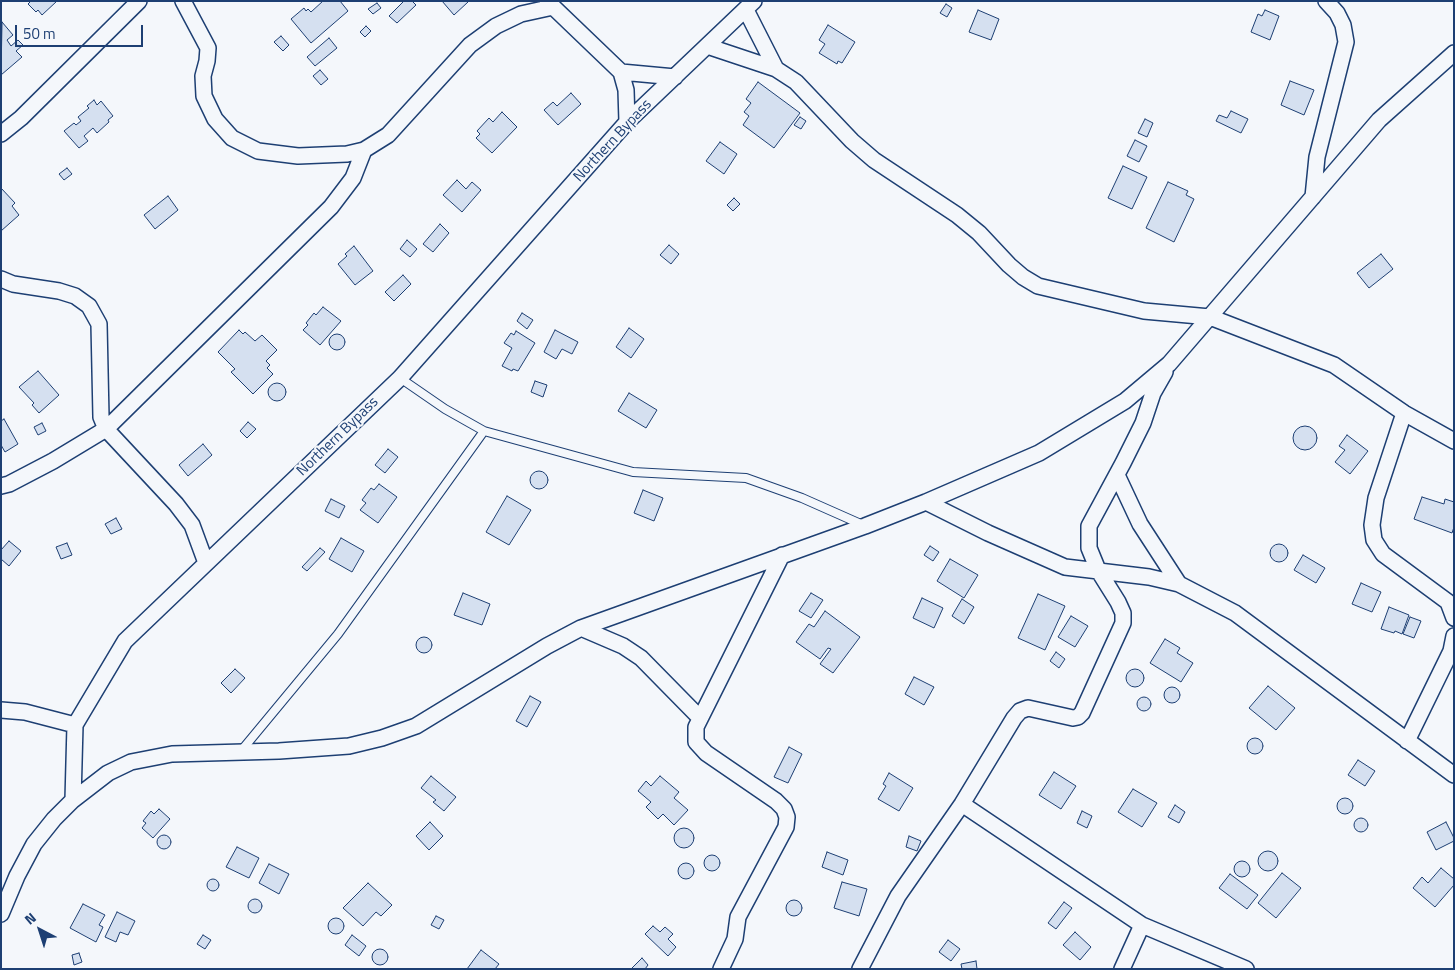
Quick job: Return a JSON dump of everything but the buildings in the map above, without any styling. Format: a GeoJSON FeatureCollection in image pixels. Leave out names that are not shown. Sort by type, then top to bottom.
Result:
{"type":"FeatureCollection","features":[{"type":"Feature","properties":{"kind":"street"},"geometry":{"type":"LineString","coordinates":[[1,134],[27,112],[139,1]]}},
{"type":"Feature","properties":{"kind":"street"},"geometry":{"type":"LineString","coordinates":[[183,1],[208,48],[203,76],[204,96],[215,119],[232,138],[258,151],[298,156],[347,154],[364,150],[388,134],[470,45],[496,26],[550,4],[621,72],[626,90],[627,122]]}},
{"type":"Feature","properties":{"kind":"street"},"geometry":{"type":"LineString","coordinates":[[1313,198],[1316,157],[1346,42],[1344,25],[1338,13],[1326,1]]}},
{"type":"Feature","properties":{"kind":"street"},"geometry":{"type":"LineString","coordinates":[[750,5],[776,69]]}},
{"type":"Feature","properties":{"kind":"street","name":"Northern Bypass"},"geometry":{"type":"LineString","coordinates":[[73,800],[76,725],[125,641],[400,378],[627,122],[750,5]]}},
{"type":"Feature","properties":{"kind":"street"},"geometry":{"type":"LineString","coordinates":[[707,46],[776,69],[796,82],[852,141],[874,160],[957,216],[979,233],[1009,265],[1023,277],[1038,286],[1144,311],[1210,317],[1334,365],[1404,412],[1454,441]]}},
{"type":"Feature","properties":{"kind":"street"},"geometry":{"type":"LineString","coordinates":[[1,914],[17,876],[34,844],[54,819],[73,800],[108,774],[132,762],[172,754],[279,751],[349,746],[382,738],[416,726],[547,646],[581,628],[865,526],[1039,453],[1125,401],[1169,364],[1379,120],[1454,53]]}},
{"type":"Feature","properties":{"kind":"street"},"geometry":{"type":"LineString","coordinates":[[621,72],[675,77]]}},
{"type":"Feature","properties":{"kind":"street"},"geometry":{"type":"LineString","coordinates":[[1,486],[9,484],[53,461],[106,430],[331,207],[353,178],[364,150]]}},
{"type":"Feature","properties":{"kind":"street"},"geometry":{"type":"LineString","coordinates":[[1,279],[13,284],[59,291],[75,296],[89,306],[99,324],[101,417],[106,430],[176,504],[192,524],[206,562]]}},
{"type":"Feature","properties":{"kind":"street"},"geometry":{"type":"LineString","coordinates":[[860,969],[898,896],[962,804],[1014,718],[1028,708],[1073,718],[1082,713],[1123,623],[1123,613],[1098,570],[1089,548],[1089,526],[1143,423],[1153,393],[1169,364]]}},
{"type":"Feature","properties":{"kind":"street"},"geometry":{"type":"LineString","coordinates":[[1404,412],[1376,498],[1372,525],[1374,540],[1383,554],[1448,602],[1454,618]]}},
{"type":"Feature","properties":{"kind":"street"},"geometry":{"type":"LineString","coordinates":[[1117,475],[1140,524],[1179,584]]}},
{"type":"Feature","properties":{"kind":"street"},"geometry":{"type":"LineString","coordinates":[[926,502],[988,533],[1065,567],[1149,576],[1179,584],[1235,613],[1454,775]]}},
{"type":"Feature","properties":{"kind":"street"},"geometry":{"type":"LineString","coordinates":[[721,969],[735,939],[738,917],[786,827],[787,817],[784,808],[776,801],[706,753],[696,742],[696,727],[782,555]]}},
{"type":"Feature","properties":{"kind":"street"},"geometry":{"type":"LineString","coordinates":[[581,628],[623,646],[641,658],[700,718]]}},
{"type":"Feature","properties":{"kind":"street"},"geometry":{"type":"LineString","coordinates":[[1407,741],[1451,651],[1454,636]]}},
{"type":"Feature","properties":{"kind":"street"},"geometry":{"type":"LineString","coordinates":[[1,710],[25,712],[76,725]]}},
{"type":"Feature","properties":{"kind":"street"},"geometry":{"type":"LineString","coordinates":[[962,804],[1142,925],[1238,967]]}},
{"type":"Feature","properties":{"kind":"street"},"geometry":{"type":"LineString","coordinates":[[1122,969],[1142,925]]}},
{"type":"Feature","properties":{"kind":"lane"},"geometry":{"type":"LineString","coordinates":[[400,378],[445,409],[484,431],[633,472],[746,478],[802,498],[865,526]]}},
{"type":"Feature","properties":{"kind":"lane"},"geometry":{"type":"LineString","coordinates":[[239,752],[338,634],[484,431]]}}]}
